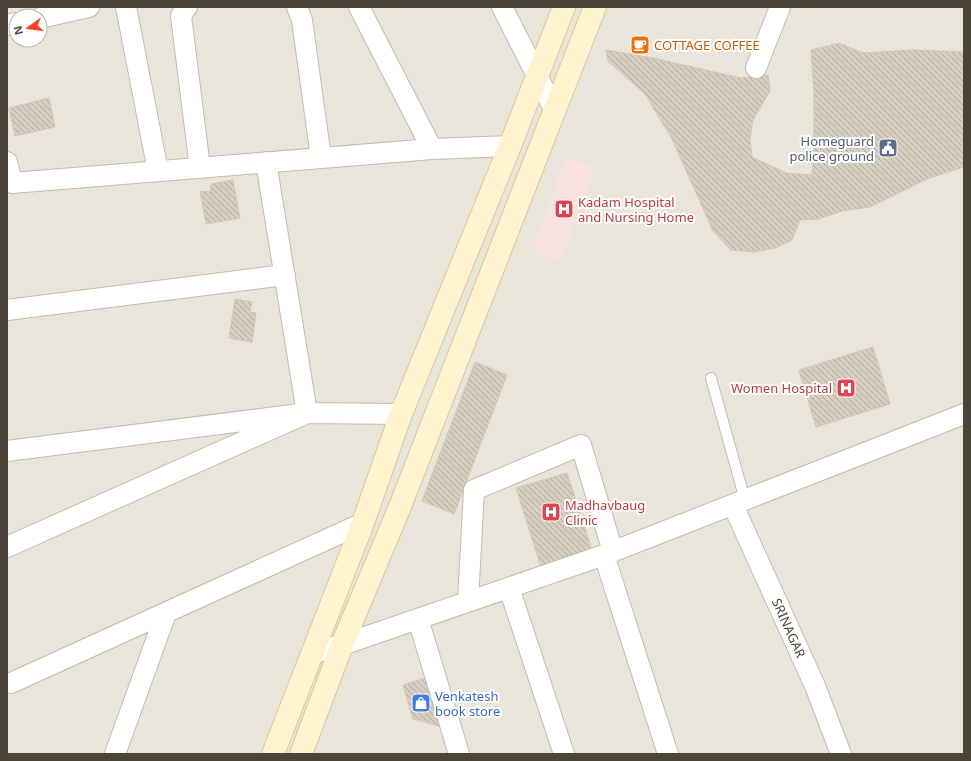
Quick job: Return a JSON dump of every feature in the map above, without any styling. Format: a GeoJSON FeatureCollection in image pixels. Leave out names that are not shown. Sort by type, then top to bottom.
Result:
{"type":"FeatureCollection","features":[{"type":"Feature","properties":{"kind":"main road"},"geometry":{"type":"LineString","coordinates":[[273,754],[363,523],[401,414],[510,146],[564,7]]}},
{"type":"Feature","properties":{"kind":"main road"},"geometry":{"type":"LineString","coordinates":[[301,754],[342,645],[399,509],[595,7]]}},
{"type":"Feature","properties":{"kind":"street"},"geometry":{"type":"LineString","coordinates":[[48,16],[88,7]]}},
{"type":"Feature","properties":{"kind":"street"},"geometry":{"type":"LineString","coordinates":[[126,7],[158,171]]}},
{"type":"Feature","properties":{"kind":"street"},"geometry":{"type":"LineString","coordinates":[[188,7],[184,9],[181,16],[200,168]]}},
{"type":"Feature","properties":{"kind":"street"},"geometry":{"type":"LineString","coordinates":[[297,7],[302,20],[321,158]]}},
{"type":"Feature","properties":{"kind":"street"},"geometry":{"type":"LineString","coordinates":[[359,7],[432,148]]}},
{"type":"Feature","properties":{"kind":"street"},"geometry":{"type":"LineString","coordinates":[[502,7],[555,111]]}},
{"type":"Feature","properties":{"kind":"street"},"geometry":{"type":"LineString","coordinates":[[756,68],[780,7]]}},
{"type":"Feature","properties":{"kind":"street"},"geometry":{"type":"LineString","coordinates":[[7,162],[12,183],[432,148],[510,146]]}},
{"type":"Feature","properties":{"kind":"street"},"geometry":{"type":"LineString","coordinates":[[266,162],[307,413]]}},
{"type":"Feature","properties":{"kind":"street"},"geometry":{"type":"LineString","coordinates":[[7,310],[285,275]]}},
{"type":"Feature","properties":{"kind":"street"},"geometry":{"type":"LineString","coordinates":[[7,450],[307,413],[401,414]]}},
{"type":"Feature","properties":{"kind":"street"},"geometry":{"type":"LineString","coordinates":[[7,547],[307,413]]}},
{"type":"Feature","properties":{"kind":"street"},"geometry":{"type":"LineString","coordinates":[[313,653],[342,645],[608,554],[964,414]]}},
{"type":"Feature","properties":{"kind":"street"},"geometry":{"type":"LineString","coordinates":[[468,601],[474,490],[581,445],[608,554],[668,754]]}},
{"type":"Feature","properties":{"kind":"street","name":"SRINAGAR"},"geometry":{"type":"LineString","coordinates":[[739,502],[815,686],[841,754]]}},
{"type":"Feature","properties":{"kind":"street"},"geometry":{"type":"LineString","coordinates":[[11,683],[363,523]]}},
{"type":"Feature","properties":{"kind":"street"},"geometry":{"type":"LineString","coordinates":[[509,588],[564,754]]}},
{"type":"Feature","properties":{"kind":"street"},"geometry":{"type":"LineString","coordinates":[[115,754],[166,613]]}},
{"type":"Feature","properties":{"kind":"street"},"geometry":{"type":"LineString","coordinates":[[418,619],[455,750]]}},
{"type":"Feature","properties":{"kind":"lane"},"geometry":{"type":"LineString","coordinates":[[711,378],[739,502]]}},
{"type":"Feature","properties":{"kind":"shaded area"},"geometry":{"type":"Polygon","coordinates":[[[7,7],[964,7],[964,754],[7,754],[7,7]]]}},
{"type":"Feature","properties":{"kind":"shaded area"},"geometry":{"type":"Polygon","coordinates":[[[566,157],[595,168],[561,262],[532,251],[566,157]]]}},
{"type":"Feature","properties":{"kind":"building","name":"Homeguard police ground"},"geometry":{"type":"Polygon","coordinates":[[[839,43],[863,53],[913,50],[964,52],[964,167],[929,178],[870,207],[842,211],[818,219],[800,220],[792,240],[775,248],[754,252],[731,250],[713,231],[672,139],[645,94],[608,61],[606,50],[653,58],[740,78],[768,75],[770,91],[753,120],[750,138],[752,157],[786,173],[812,175],[814,149],[814,91],[811,50],[839,43]]]}},
{"type":"Feature","properties":{"kind":"building"},"geometry":{"type":"Polygon","coordinates":[[[49,98],[55,127],[15,136],[9,108],[49,98]]]}},
{"type":"Feature","properties":{"kind":"building"},"geometry":{"type":"Polygon","coordinates":[[[233,180],[240,218],[206,224],[200,191],[210,192],[211,184],[233,180]]]}},
{"type":"Feature","properties":{"kind":"building"},"geometry":{"type":"Polygon","coordinates":[[[235,299],[252,302],[250,312],[256,313],[252,342],[229,338],[235,299]]]}},
{"type":"Feature","properties":{"kind":"building"},"geometry":{"type":"Polygon","coordinates":[[[873,347],[890,404],[816,427],[799,370],[873,347]]]}},
{"type":"Feature","properties":{"kind":"building"},"geometry":{"type":"Polygon","coordinates":[[[475,362],[507,375],[454,514],[422,501],[475,362]]]}},
{"type":"Feature","properties":{"kind":"building"},"geometry":{"type":"Polygon","coordinates":[[[567,473],[592,550],[541,567],[516,488],[567,473]]]}},
{"type":"Feature","properties":{"kind":"building"},"geometry":{"type":"Polygon","coordinates":[[[425,678],[439,726],[413,719],[403,685],[425,678]]]}},
{"type":"Feature","properties":{"kind":"place","name":"COTTAGE COFFEE"},"geometry":{"type":"Point","coordinates":[640,45]}},
{"type":"Feature","properties":{"kind":"place","name":"Homeguard police ground"},"geometry":{"type":"Point","coordinates":[888,148]}},
{"type":"Feature","properties":{"kind":"place","name":"Kadam Hospital and Nursing Home"},"geometry":{"type":"Point","coordinates":[564,209]}},
{"type":"Feature","properties":{"kind":"place","name":"Women Hospital"},"geometry":{"type":"Point","coordinates":[846,388]}},
{"type":"Feature","properties":{"kind":"place","name":"Madhavbaug Clinic"},"geometry":{"type":"Point","coordinates":[551,512]}},
{"type":"Feature","properties":{"kind":"place","name":"Venkatesh book store"},"geometry":{"type":"Point","coordinates":[421,703]}}]}
